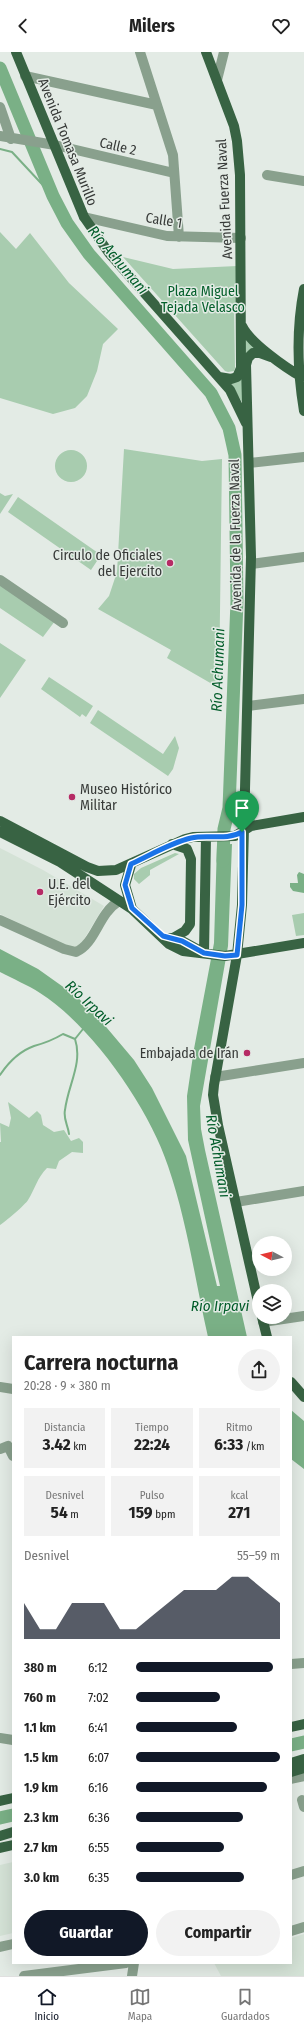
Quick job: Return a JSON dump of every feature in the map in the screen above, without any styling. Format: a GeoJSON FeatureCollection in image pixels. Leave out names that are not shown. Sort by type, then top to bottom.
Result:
{"type":"FeatureCollection","features":[{"type":"Feature","properties":{"kind":"main road","name":"Avenida Tomasa Murillo"},"geometry":{"type":"LineString","coordinates":[[16,52],[84,217],[109,253],[230,390],[247,427]]}},
{"type":"Feature","properties":{"kind":"main road","name":"Avenida Fuerza Naval"},"geometry":{"type":"LineString","coordinates":[[206,52],[234,126],[240,174],[242,326],[240,373],[231,379],[219,377]]}},
{"type":"Feature","properties":{"kind":"main road"},"geometry":{"type":"LineString","coordinates":[[304,289],[298,340],[304,411]]}},
{"type":"Feature","properties":{"kind":"main road"},"geometry":{"type":"LineString","coordinates":[[242,326],[245,332],[271,357],[301,377]]}},
{"type":"Feature","properties":{"kind":"main road","name":"Avenida de la Fuerza Naval"},"geometry":{"type":"LineString","coordinates":[[254,1284],[213,1095],[235,966],[230,956],[242,905],[239,834],[248,706],[251,561],[247,427],[247,362],[253,354],[260,353],[271,357]]}},
{"type":"Feature","properties":{"kind":"main road"},"geometry":{"type":"LineString","coordinates":[[0,821],[93,869],[106,872],[131,864],[172,844],[193,837],[239,834],[251,826],[304,817]]}},
{"type":"Feature","properties":{"kind":"main road"},"geometry":{"type":"LineString","coordinates":[[0,832],[60,862],[132,908],[168,937],[169,944],[183,951],[192,954],[230,956],[304,943]]}},
{"type":"Feature","properties":{"kind":"main road"},"geometry":{"type":"LineString","coordinates":[[207,954],[211,837]]}},
{"type":"Feature","properties":{"kind":"main road"},"geometry":{"type":"LineString","coordinates":[[168,937],[185,931],[190,924],[191,859],[187,849],[172,844]]}},
{"type":"Feature","properties":{"kind":"main road"},"geometry":{"type":"LineString","coordinates":[[131,864],[125,885],[132,908]]}},
{"type":"Feature","properties":{"kind":"main road"},"geometry":{"type":"LineString","coordinates":[[263,1324],[267,1336]]}},
{"type":"Feature","properties":{"kind":"main road"},"geometry":{"type":"LineString","coordinates":[[292,1383],[304,1397]]}},
{"type":"Feature","properties":{"kind":"main road"},"geometry":{"type":"LineString","coordinates":[[292,1727],[304,1724]]}},
{"type":"Feature","properties":{"kind":"main road"},"geometry":{"type":"LineString","coordinates":[[292,1763],[304,1759]]}},
{"type":"Feature","properties":{"kind":"main road"},"geometry":{"type":"LineString","coordinates":[[292,1772],[304,1768]]}},
{"type":"Feature","properties":{"kind":"main road"},"geometry":{"type":"LineString","coordinates":[[0,1801],[12,1798]]}},
{"type":"Feature","properties":{"kind":"main road"},"geometry":{"type":"LineString","coordinates":[[0,1836],[12,1832]]}},
{"type":"Feature","properties":{"kind":"main road"},"geometry":{"type":"LineString","coordinates":[[0,1848],[12,1845]]}},
{"type":"Feature","properties":{"kind":"street"},"geometry":{"type":"LineString","coordinates":[[140,52],[173,155],[179,237]]}},
{"type":"Feature","properties":{"kind":"street"},"geometry":{"type":"LineString","coordinates":[[217,80],[224,52]]}},
{"type":"Feature","properties":{"kind":"street"},"geometry":{"type":"LineString","coordinates":[[25,76],[157,105]]}},
{"type":"Feature","properties":{"kind":"street"},"geometry":{"type":"LineString","coordinates":[[0,107],[15,139]]}},
{"type":"Feature","properties":{"kind":"street","name":"Calle 2"},"geometry":{"type":"LineString","coordinates":[[0,136],[55,146],[174,173]]}},
{"type":"Feature","properties":{"kind":"street"},"geometry":{"type":"LineString","coordinates":[[267,176],[304,181]]}},
{"type":"Feature","properties":{"kind":"street","name":"Calle 1"},"geometry":{"type":"LineString","coordinates":[[84,217],[179,237],[241,238]]}},
{"type":"Feature","properties":{"kind":"street"},"geometry":{"type":"LineString","coordinates":[[248,463],[304,457]]}},
{"type":"Feature","properties":{"kind":"street"},"geometry":{"type":"LineString","coordinates":[[251,561],[304,550]]}},
{"type":"Feature","properties":{"kind":"street"},"geometry":{"type":"LineString","coordinates":[[251,561],[304,557]]}},
{"type":"Feature","properties":{"kind":"street"},"geometry":{"type":"LineString","coordinates":[[0,580],[63,623]]}},
{"type":"Feature","properties":{"kind":"street"},"geometry":{"type":"LineString","coordinates":[[248,706],[304,702]]}},
{"type":"Feature","properties":{"kind":"street"},"geometry":{"type":"LineString","coordinates":[[0,920],[64,950],[76,952],[85,946],[110,907],[120,901]]}},
{"type":"Feature","properties":{"kind":"street"},"geometry":{"type":"LineString","coordinates":[[215,1077],[304,1063]]}},
{"type":"Feature","properties":{"kind":"street"},"geometry":{"type":"LineString","coordinates":[[236,1202],[304,1191]]}},
{"type":"Feature","properties":{"kind":"street"},"geometry":{"type":"LineString","coordinates":[[292,1317],[304,1316]]}},
{"type":"Feature","properties":{"kind":"street"},"geometry":{"type":"LineString","coordinates":[[0,1387],[12,1389]]}},
{"type":"Feature","properties":{"kind":"street"},"geometry":{"type":"LineString","coordinates":[[292,1664],[304,1664]]}},
{"type":"Feature","properties":{"kind":"street"},"geometry":{"type":"LineString","coordinates":[[0,1738],[12,1740]]}},
{"type":"Feature","properties":{"kind":"street"},"geometry":{"type":"LineString","coordinates":[[292,1779],[304,1776]]}},
{"type":"Feature","properties":{"kind":"street"},"geometry":{"type":"LineString","coordinates":[[292,1875],[304,1871]]}},
{"type":"Feature","properties":{"kind":"street"},"geometry":{"type":"LineString","coordinates":[[292,1931],[304,1927]]}},
{"type":"Feature","properties":{"kind":"street"},"geometry":{"type":"LineString","coordinates":[[0,1947],[12,1944]]}},
{"type":"Feature","properties":{"kind":"street"},"geometry":{"type":"LineString","coordinates":[[24,1976],[48,1975],[120,1964]]}},
{"type":"Feature","properties":{"kind":"street"},"geometry":{"type":"LineString","coordinates":[[132,1976],[134,1964]]}},
{"type":"Feature","properties":{"kind":"shaded area","name":"U.E. del Ejército"},"geometry":{"type":"Polygon","coordinates":[[[0,848],[43,870],[104,906],[81,944],[74,948],[64,945],[0,914],[0,848]]]}},
{"type":"Feature","properties":{"kind":"shaded area"},"geometry":{"type":"Polygon","coordinates":[[[12,1862],[12,1933],[0,1936],[0,1865],[12,1862]]]}},
{"type":"Feature","properties":{"kind":"shaded area"},"geometry":{"type":"Polygon","coordinates":[[[304,1934],[304,1976],[221,1976],[215,1964],[292,1964],[292,1938],[304,1934]]]}},
{"type":"Feature","properties":{"kind":"green space"},"geometry":{"type":"Polygon","coordinates":[[[0,232],[16,249],[30,233],[69,283],[118,329],[103,344],[97,371],[87,396],[75,408],[53,414],[0,398],[0,232]]]}},
{"type":"Feature","properties":{"kind":"green space","name":"Plaza Miguel Tejada Velasco"},"geometry":{"type":"Polygon","coordinates":[[[123,257],[173,269],[237,266],[237,307],[234,306],[234,371],[225,371],[123,257]]]}},
{"type":"Feature","properties":{"kind":"green space"},"geometry":{"type":"Polygon","coordinates":[[[243,336],[256,345],[251,351],[243,404],[231,383],[236,381],[243,336]]]}},
{"type":"Feature","properties":{"kind":"green space","name":"Circulo de Oficiales del Ejercito"},"geometry":{"type":"Polygon","coordinates":[[[124,449],[202,461],[222,459],[219,688],[167,658],[171,650],[98,609],[109,596],[117,572],[124,449]]]}},
{"type":"Feature","properties":{"kind":"green space"},"geometry":{"type":"Polygon","coordinates":[[[71,450],[77,451],[84,457],[87,466],[86,472],[80,479],[71,482],[65,481],[58,475],[55,466],[56,460],[62,453],[71,450]]]}},
{"type":"Feature","properties":{"kind":"green space"},"geometry":{"type":"Polygon","coordinates":[[[0,493],[5,496],[13,494],[0,514],[0,493]]]}},
{"type":"Feature","properties":{"kind":"green space"},"geometry":{"type":"Polygon","coordinates":[[[18,497],[101,555],[91,570],[8,512],[18,497]]]}},
{"type":"Feature","properties":{"kind":"green space"},"geometry":{"type":"Polygon","coordinates":[[[0,584],[55,621],[43,637],[0,608],[0,584]]]}},
{"type":"Feature","properties":{"kind":"green space"},"geometry":{"type":"Polygon","coordinates":[[[0,643],[26,660],[0,698],[0,643]]]}},
{"type":"Feature","properties":{"kind":"green space"},"geometry":{"type":"Polygon","coordinates":[[[49,677],[93,706],[86,717],[82,714],[80,717],[41,689],[49,677]]]}},
{"type":"Feature","properties":{"kind":"green space"},"geometry":{"type":"Polygon","coordinates":[[[98,710],[163,754],[175,736],[179,748],[173,769],[168,776],[90,723],[98,710]]]}},
{"type":"Feature","properties":{"kind":"green space"},"geometry":{"type":"Polygon","coordinates":[[[175,853],[179,854],[150,870],[150,875],[139,884],[134,879],[134,874],[141,868],[175,853]]]}},
{"type":"Feature","properties":{"kind":"green space"},"geometry":{"type":"Polygon","coordinates":[[[304,913],[304,935],[296,936],[292,915],[304,913]]]}},
{"type":"Feature","properties":{"kind":"green space"},"geometry":{"type":"Polygon","coordinates":[[[8,1102],[29,1118],[37,1111],[41,1115],[43,1125],[54,1132],[64,1130],[71,1141],[79,1138],[83,1142],[83,1153],[72,1152],[59,1161],[56,1169],[47,1168],[26,1202],[0,1225],[0,1123],[9,1127],[11,1118],[8,1102]]]}},
{"type":"Feature","properties":{"kind":"water","name":"Río Irpavi"},"geometry":{"type":"Polygon","coordinates":[[[232,844],[228,946],[200,1106],[201,1129],[247,1336],[208,1336],[186,1229],[175,1187],[159,1143],[133,1094],[98,1047],[60,1008],[40,993],[0,972],[0,949],[38,969],[76,996],[96,1015],[134,1060],[152,1088],[186,1156],[217,1286],[220,1286],[188,1140],[187,1096],[194,1049],[214,943],[217,845],[232,844]]]}},
{"type":"Feature","properties":{"kind":"water"},"geometry":{"type":"Polygon","coordinates":[[[299,872],[304,874],[304,893],[293,891],[290,887],[290,883],[298,883],[297,875],[299,872]]]}},
{"type":"Feature","properties":{"kind":"water"},"geometry":{"type":"Polygon","coordinates":[[[292,1411],[304,1421],[304,1469],[292,1460],[292,1411]]]}},
{"type":"Feature","properties":{"kind":"waterway","name":"Río Achumani"},"geometry":{"type":"LineString","coordinates":[[0,68],[53,196],[67,223],[89,254],[211,393],[229,428],[235,455],[237,601],[229,808],[224,829],[223,861]]}},
{"type":"Feature","properties":{"kind":"waterway"},"geometry":{"type":"LineString","coordinates":[[0,149],[12,152],[53,196]]}},
{"type":"Feature","properties":{"kind":"waterway"},"geometry":{"type":"LineString","coordinates":[[0,1075],[15,1058],[29,1048],[63,1034],[75,1039],[83,1029]]}},
{"type":"Feature","properties":{"kind":"waterway"},"geometry":{"type":"LineString","coordinates":[[69,1134],[65,1113],[76,1065],[77,1048],[75,1039]]}},
{"type":"Feature","properties":{"kind":"waterway"},"geometry":{"type":"LineString","coordinates":[[292,1745],[304,1742]]}},
{"type":"Feature","properties":{"kind":"waterway"},"geometry":{"type":"LineString","coordinates":[[0,1818],[12,1815]]}},
{"type":"Feature","properties":{"kind":"place","name":"Circulo de Oficiales del Ejercito"},"geometry":{"type":"Point","coordinates":[170,563]}},
{"type":"Feature","properties":{"kind":"place","name":"Museo Histórico Militar"},"geometry":{"type":"Point","coordinates":[72,797]}},
{"type":"Feature","properties":{"kind":"place","name":"U.E. del Ejército"},"geometry":{"type":"Point","coordinates":[40,892]}},
{"type":"Feature","properties":{"kind":"place","name":"Embajada de Irán"},"geometry":{"type":"Point","coordinates":[247,1053]}},
{"type":"Feature","properties":{"kind":"route"},"geometry":{"type":"LineString","coordinates":[[242,832],[242,905],[237,955],[225,956],[204,953],[182,941],[163,936],[132,908],[125,885],[131,864],[185,839],[193,837],[235,836],[242,832]]}}]}
